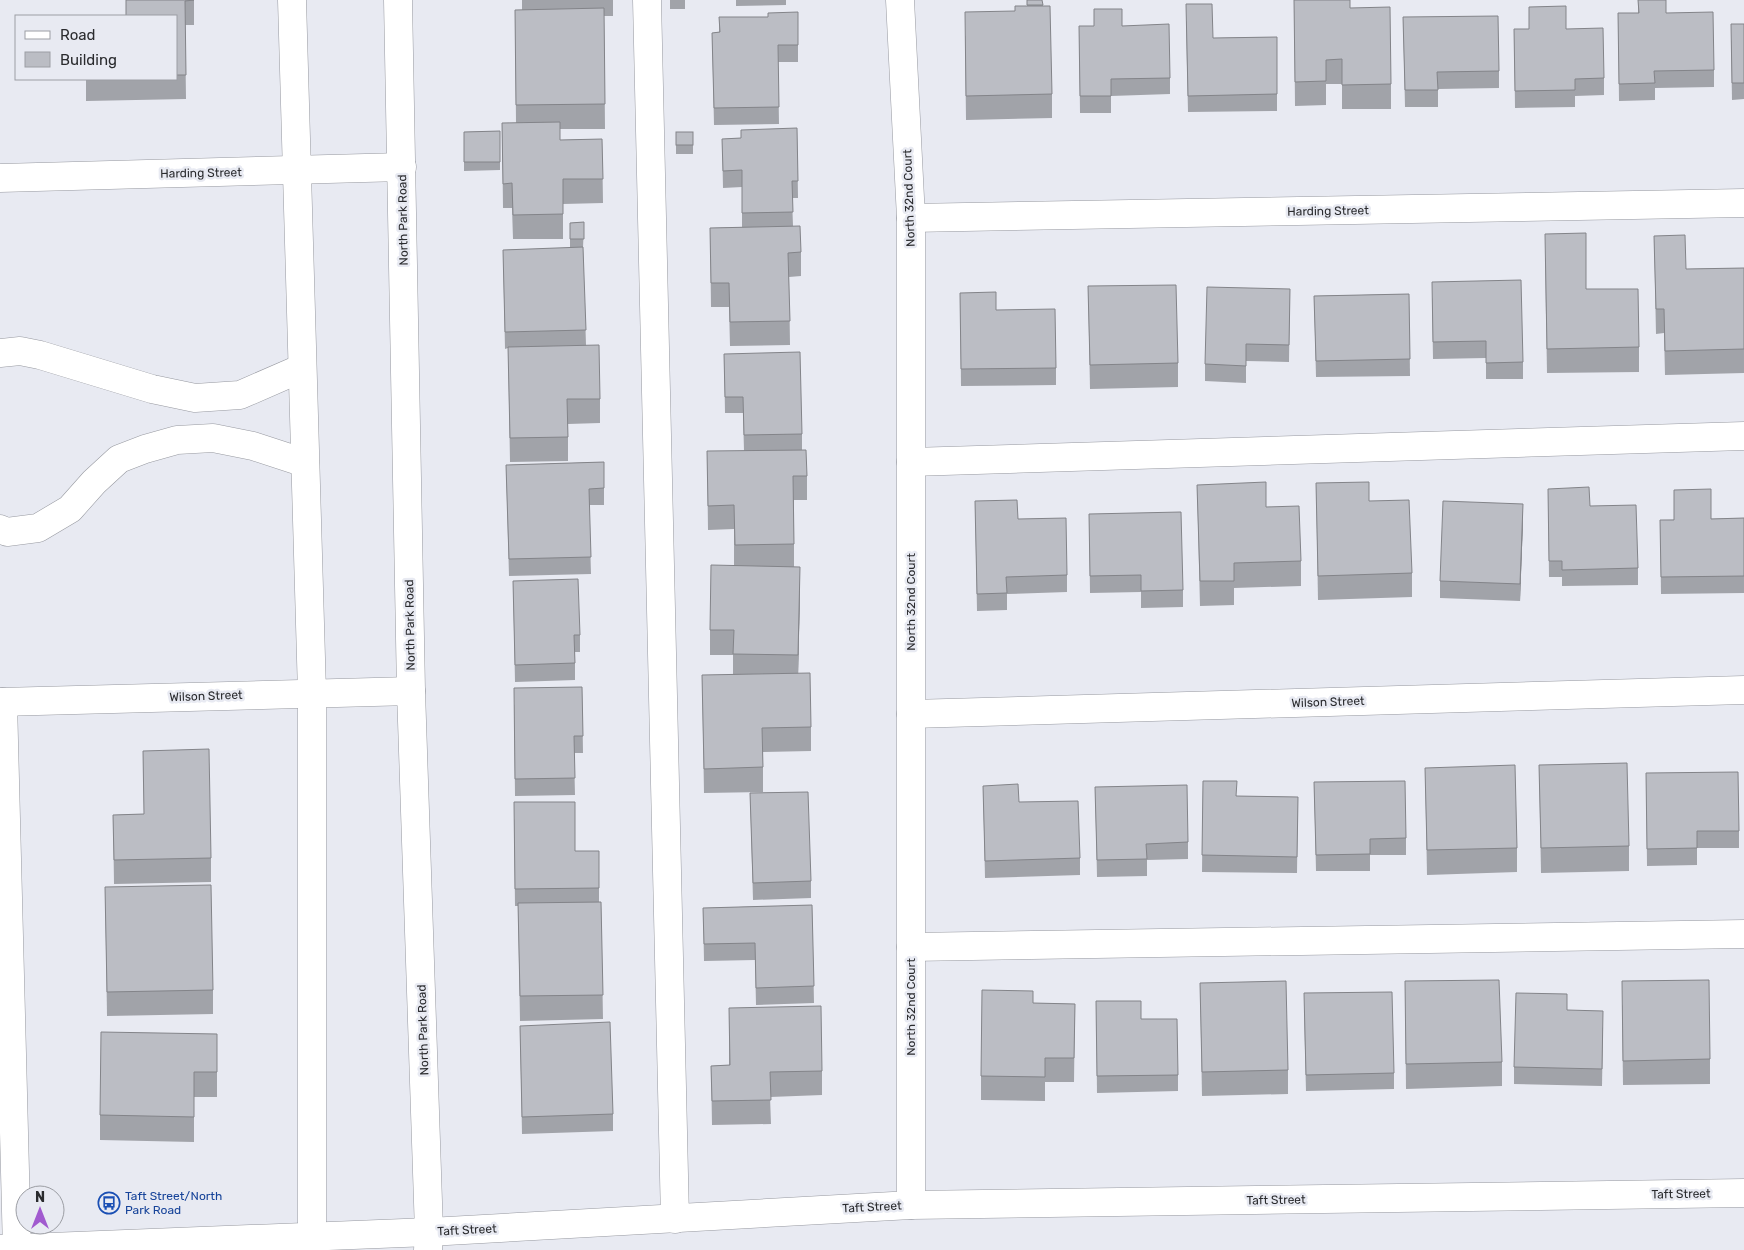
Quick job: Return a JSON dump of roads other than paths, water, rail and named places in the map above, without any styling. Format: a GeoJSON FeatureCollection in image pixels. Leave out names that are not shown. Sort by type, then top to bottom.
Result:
{"type":"FeatureCollection","features":[{"type":"Feature","properties":{"kind":"street"},"geometry":{"type":"LineString","coordinates":[[292,0],[312,693],[312,1243]]}},
{"type":"Feature","properties":{"kind":"street","name":"North Park Road"},"geometry":{"type":"LineString","coordinates":[[398,0],[412,691],[429,1241]]}},
{"type":"Feature","properties":{"kind":"street"},"geometry":{"type":"LineString","coordinates":[[647,0],[675,1219]]}},
{"type":"Feature","properties":{"kind":"street","name":"North 32nd Court"},"geometry":{"type":"LineString","coordinates":[[900,0],[911,218],[911,1205]]}},
{"type":"Feature","properties":{"kind":"street","name":"Harding Street"},"geometry":{"type":"LineString","coordinates":[[0,178],[402,167]]}},
{"type":"Feature","properties":{"kind":"street","name":"Harding Street"},"geometry":{"type":"LineString","coordinates":[[911,218],[1744,203]]}},
{"type":"Feature","properties":{"kind":"street"},"geometry":{"type":"LineString","coordinates":[[0,353],[20,351],[40,355],[152,389],[195,398],[240,395],[302,368]]}},
{"type":"Feature","properties":{"kind":"street"},"geometry":{"type":"LineString","coordinates":[[911,462],[1744,436]]}},
{"type":"Feature","properties":{"kind":"street"},"geometry":{"type":"LineString","coordinates":[[0,529],[7,532],[38,528],[70,509],[94,482],[119,459],[177,440],[213,438],[253,446],[304,463]]}},
{"type":"Feature","properties":{"kind":"street","name":"Wilson Street"},"geometry":{"type":"LineString","coordinates":[[911,714],[1744,690]]}},
{"type":"Feature","properties":{"kind":"street","name":"Wilson Street"},"geometry":{"type":"LineString","coordinates":[[2,702],[412,691]]}},
{"type":"Feature","properties":{"kind":"street"},"geometry":{"type":"LineString","coordinates":[[2,702],[11,1249]]}},
{"type":"Feature","properties":{"kind":"street"},"geometry":{"type":"LineString","coordinates":[[911,947],[1744,934]]}},
{"type":"Feature","properties":{"kind":"street","name":"Taft Street"},"geometry":{"type":"LineString","coordinates":[[11,1249],[429,1241],[675,1219],[911,1205],[1744,1193]]}},
{"type":"Feature","properties":{"kind":"place","name":"Taft Street/North Park Road"},"geometry":{"type":"Point","coordinates":[109,1203]}}]}
